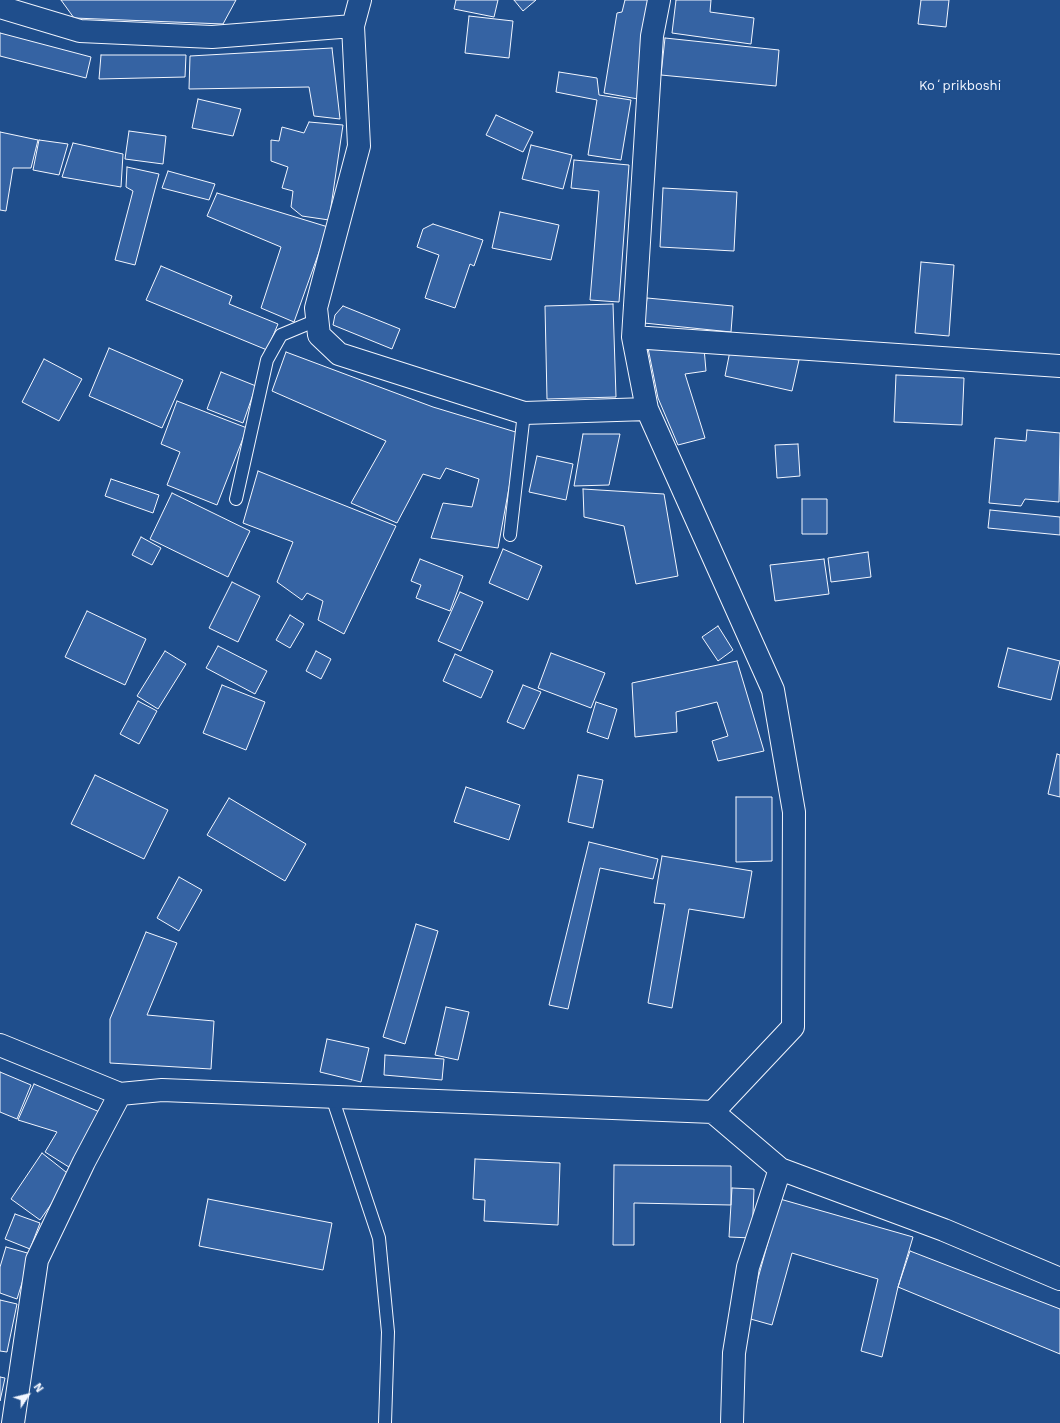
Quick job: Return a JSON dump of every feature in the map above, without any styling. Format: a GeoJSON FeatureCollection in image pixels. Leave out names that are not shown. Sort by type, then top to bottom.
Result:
{"type":"FeatureCollection","features":[{"type":"Feature","properties":{"kind":"street"},"geometry":{"type":"LineString","coordinates":[[360,0],[353,26],[359,146],[316,308],[319,335],[339,354],[524,413],[647,410]]}},
{"type":"Feature","properties":{"kind":"street"},"geometry":{"type":"LineString","coordinates":[[659,0],[652,36],[633,337],[647,410],[773,690],[794,812],[793,1027],[713,1112]]}},
{"type":"Feature","properties":{"kind":"street"},"geometry":{"type":"LineString","coordinates":[[0,7],[80,31],[212,37],[353,26]]}},
{"type":"Feature","properties":{"kind":"street"},"geometry":{"type":"LineString","coordinates":[[633,337],[1060,366]]}},
{"type":"Feature","properties":{"kind":"street"},"geometry":{"type":"LineString","coordinates":[[0,1045],[120,1094],[162,1090],[713,1112],[780,1169],[944,1230],[1060,1279]]}},
{"type":"Feature","properties":{"kind":"street"},"geometry":{"type":"LineString","coordinates":[[13,1423],[37,1260],[84,1162],[120,1094]]}},
{"type":"Feature","properties":{"kind":"street"},"geometry":{"type":"LineString","coordinates":[[732,1423],[734,1353],[748,1267],[780,1169]]}},
{"type":"Feature","properties":{"kind":"lane"},"geometry":{"type":"LineString","coordinates":[[236,499],[267,360],[281,335],[318,320]]}},
{"type":"Feature","properties":{"kind":"lane"},"geometry":{"type":"LineString","coordinates":[[510,535],[524,413]]}},
{"type":"Feature","properties":{"kind":"lane"},"geometry":{"type":"LineString","coordinates":[[332,1097],[379,1238],[388,1332],[385,1423]]}},
{"type":"Feature","properties":{"kind":"building"},"geometry":{"type":"Polygon","coordinates":[[[61,0],[236,0],[223,24],[74,18],[61,0]]]}},
{"type":"Feature","properties":{"kind":"building"},"geometry":{"type":"Polygon","coordinates":[[[456,0],[498,0],[494,17],[454,9],[456,0]]]}},
{"type":"Feature","properties":{"kind":"building"},"geometry":{"type":"Polygon","coordinates":[[[514,0],[536,0],[523,11],[514,0]]]}},
{"type":"Feature","properties":{"kind":"building"},"geometry":{"type":"Polygon","coordinates":[[[625,0],[654,0],[638,99],[604,93],[617,13],[622,12],[625,0]]]}},
{"type":"Feature","properties":{"kind":"building"},"geometry":{"type":"Polygon","coordinates":[[[676,0],[711,0],[710,12],[754,18],[751,44],[672,33],[676,0]]]}},
{"type":"Feature","properties":{"kind":"building"},"geometry":{"type":"Polygon","coordinates":[[[921,0],[949,0],[946,27],[918,24],[921,0]]]}},
{"type":"Feature","properties":{"kind":"building"},"geometry":{"type":"Polygon","coordinates":[[[469,16],[513,21],[509,58],[465,53],[469,16]]]}},
{"type":"Feature","properties":{"kind":"building"},"geometry":{"type":"Polygon","coordinates":[[[0,33],[91,57],[86,78],[0,56],[0,33]]]}},
{"type":"Feature","properties":{"kind":"building"},"geometry":{"type":"Polygon","coordinates":[[[665,38],[779,50],[776,86],[661,75],[665,38]]]}},
{"type":"Feature","properties":{"kind":"building"},"geometry":{"type":"Polygon","coordinates":[[[332,48],[340,119],[314,116],[309,87],[189,89],[190,56],[332,48]]]}},
{"type":"Feature","properties":{"kind":"building"},"geometry":{"type":"Polygon","coordinates":[[[101,55],[186,55],[185,77],[99,79],[101,55]]]}},
{"type":"Feature","properties":{"kind":"building"},"geometry":{"type":"Polygon","coordinates":[[[559,72],[597,78],[599,95],[631,100],[621,160],[588,155],[597,100],[556,92],[559,72]]]}},
{"type":"Feature","properties":{"kind":"building"},"geometry":{"type":"Polygon","coordinates":[[[198,99],[241,109],[233,136],[192,128],[198,99]]]}},
{"type":"Feature","properties":{"kind":"building"},"geometry":{"type":"Polygon","coordinates":[[[496,115],[533,132],[523,152],[486,135],[496,115]]]}},
{"type":"Feature","properties":{"kind":"building"},"geometry":{"type":"Polygon","coordinates":[[[309,122],[343,125],[329,220],[302,216],[291,207],[293,191],[282,188],[288,167],[271,161],[271,140],[279,141],[282,127],[304,133],[309,122]]]}},
{"type":"Feature","properties":{"kind":"building"},"geometry":{"type":"Polygon","coordinates":[[[129,131],[166,136],[163,164],[125,159],[129,131]]]}},
{"type":"Feature","properties":{"kind":"building"},"geometry":{"type":"Polygon","coordinates":[[[0,132],[38,140],[31,168],[13,168],[6,211],[0,210],[0,132]]]}},
{"type":"Feature","properties":{"kind":"building"},"geometry":{"type":"Polygon","coordinates":[[[39,140],[68,144],[59,175],[33,170],[39,140]]]}},
{"type":"Feature","properties":{"kind":"building"},"geometry":{"type":"Polygon","coordinates":[[[73,143],[123,154],[121,187],[62,177],[73,143]]]}},
{"type":"Feature","properties":{"kind":"building"},"geometry":{"type":"Polygon","coordinates":[[[531,145],[572,155],[563,189],[522,179],[531,145]]]}},
{"type":"Feature","properties":{"kind":"building"},"geometry":{"type":"Polygon","coordinates":[[[574,160],[629,165],[619,302],[590,300],[599,191],[571,188],[574,160]]]}},
{"type":"Feature","properties":{"kind":"building"},"geometry":{"type":"Polygon","coordinates":[[[127,167],[159,174],[135,265],[115,260],[133,191],[126,187],[127,167]]]}},
{"type":"Feature","properties":{"kind":"building"},"geometry":{"type":"Polygon","coordinates":[[[168,171],[215,184],[209,200],[162,188],[168,171]]]}},
{"type":"Feature","properties":{"kind":"building"},"geometry":{"type":"Polygon","coordinates":[[[663,188],[737,192],[734,251],[660,247],[663,188]]]}},
{"type":"Feature","properties":{"kind":"building"},"geometry":{"type":"Polygon","coordinates":[[[217,193],[328,227],[294,322],[261,308],[281,247],[207,216],[217,193]]]}},
{"type":"Feature","properties":{"kind":"building"},"geometry":{"type":"Polygon","coordinates":[[[500,212],[559,225],[551,260],[492,248],[500,212]]]}},
{"type":"Feature","properties":{"kind":"building"},"geometry":{"type":"Polygon","coordinates":[[[433,224],[483,240],[474,266],[470,264],[455,308],[425,298],[439,255],[417,247],[423,229],[433,224]]]}},
{"type":"Feature","properties":{"kind":"building"},"geometry":{"type":"Polygon","coordinates":[[[921,262],[954,265],[949,336],[915,333],[921,262]]]}},
{"type":"Feature","properties":{"kind":"building"},"geometry":{"type":"Polygon","coordinates":[[[161,266],[232,296],[229,304],[278,324],[267,350],[146,300],[161,266]]]}},
{"type":"Feature","properties":{"kind":"building"},"geometry":{"type":"Polygon","coordinates":[[[647,298],[733,306],[731,332],[644,323],[647,298]]]}},
{"type":"Feature","properties":{"kind":"building"},"geometry":{"type":"Polygon","coordinates":[[[613,304],[616,397],[547,399],[545,306],[613,304]]]}},
{"type":"Feature","properties":{"kind":"building"},"geometry":{"type":"Polygon","coordinates":[[[343,306],[400,329],[392,349],[333,325],[335,315],[343,306]]]}},
{"type":"Feature","properties":{"kind":"building"},"geometry":{"type":"Polygon","coordinates":[[[731,346],[799,360],[792,391],[725,376],[731,346]]]}},
{"type":"Feature","properties":{"kind":"building"},"geometry":{"type":"Polygon","coordinates":[[[109,348],[183,380],[162,428],[89,396],[109,348]]]}},
{"type":"Feature","properties":{"kind":"building"},"geometry":{"type":"Polygon","coordinates":[[[648,348],[704,348],[706,371],[685,374],[705,438],[678,445],[658,398],[648,348]]]}},
{"type":"Feature","properties":{"kind":"building"},"geometry":{"type":"Polygon","coordinates":[[[286,352],[433,407],[519,433],[498,548],[431,538],[443,503],[472,507],[479,479],[446,468],[440,479],[423,474],[397,523],[351,503],[386,441],[272,391],[286,352]]]}},
{"type":"Feature","properties":{"kind":"building"},"geometry":{"type":"Polygon","coordinates":[[[44,359],[82,379],[59,421],[22,402],[44,359]]]}},
{"type":"Feature","properties":{"kind":"building"},"geometry":{"type":"Polygon","coordinates":[[[221,372],[256,386],[243,423],[207,409],[221,372]]]}},
{"type":"Feature","properties":{"kind":"building"},"geometry":{"type":"Polygon","coordinates":[[[896,375],[964,378],[962,425],[894,422],[896,375]]]}},
{"type":"Feature","properties":{"kind":"building"},"geometry":{"type":"Polygon","coordinates":[[[177,401],[247,428],[217,505],[167,485],[180,452],[161,444],[177,401]]]}},
{"type":"Feature","properties":{"kind":"building"},"geometry":{"type":"Polygon","coordinates":[[[1027,430],[1060,433],[1059,502],[1025,499],[1021,506],[989,503],[995,438],[1026,441],[1027,430]]]}},
{"type":"Feature","properties":{"kind":"building"},"geometry":{"type":"Polygon","coordinates":[[[583,434],[620,434],[609,485],[574,486],[583,434]]]}},
{"type":"Feature","properties":{"kind":"building"},"geometry":{"type":"Polygon","coordinates":[[[798,444],[800,476],[777,478],[775,445],[798,444]]]}},
{"type":"Feature","properties":{"kind":"building"},"geometry":{"type":"Polygon","coordinates":[[[537,456],[573,464],[566,500],[529,492],[537,456]]]}},
{"type":"Feature","properties":{"kind":"building"},"geometry":{"type":"Polygon","coordinates":[[[258,471],[396,526],[344,634],[318,620],[323,601],[307,593],[302,600],[277,582],[293,542],[243,523],[258,471]]]}},
{"type":"Feature","properties":{"kind":"building"},"geometry":{"type":"Polygon","coordinates":[[[111,479],[159,495],[153,513],[105,496],[111,479]]]}},
{"type":"Feature","properties":{"kind":"building"},"geometry":{"type":"Polygon","coordinates":[[[583,489],[664,494],[678,576],[636,584],[624,526],[584,517],[583,489]]]}},
{"type":"Feature","properties":{"kind":"building"},"geometry":{"type":"Polygon","coordinates":[[[172,493],[250,531],[228,577],[150,539],[172,493]]]}},
{"type":"Feature","properties":{"kind":"building"},"geometry":{"type":"Polygon","coordinates":[[[802,499],[827,499],[827,534],[802,534],[802,499]]]}},
{"type":"Feature","properties":{"kind":"building"},"geometry":{"type":"Polygon","coordinates":[[[990,510],[1060,517],[1060,535],[988,528],[990,510]]]}},
{"type":"Feature","properties":{"kind":"building"},"geometry":{"type":"Polygon","coordinates":[[[141,537],[161,548],[152,565],[132,555],[141,537]]]}},
{"type":"Feature","properties":{"kind":"building"},"geometry":{"type":"Polygon","coordinates":[[[503,549],[542,566],[528,600],[489,583],[503,549]]]}},
{"type":"Feature","properties":{"kind":"building"},"geometry":{"type":"Polygon","coordinates":[[[868,552],[871,577],[831,582],[828,558],[868,552]]]}},
{"type":"Feature","properties":{"kind":"building"},"geometry":{"type":"Polygon","coordinates":[[[420,559],[463,576],[450,611],[416,598],[421,585],[411,581],[420,559]]]}},
{"type":"Feature","properties":{"kind":"building"},"geometry":{"type":"Polygon","coordinates":[[[824,559],[829,594],[775,601],[770,565],[824,559]]]}},
{"type":"Feature","properties":{"kind":"building"},"geometry":{"type":"Polygon","coordinates":[[[232,582],[260,596],[238,642],[209,628],[232,582]]]}},
{"type":"Feature","properties":{"kind":"building"},"geometry":{"type":"Polygon","coordinates":[[[460,592],[483,602],[461,651],[438,641],[460,592]]]}},
{"type":"Feature","properties":{"kind":"building"},"geometry":{"type":"Polygon","coordinates":[[[87,611],[146,639],[125,685],[65,657],[87,611]]]}},
{"type":"Feature","properties":{"kind":"building"},"geometry":{"type":"Polygon","coordinates":[[[290,615],[304,624],[290,648],[276,640],[290,615]]]}},
{"type":"Feature","properties":{"kind":"building"},"geometry":{"type":"Polygon","coordinates":[[[718,626],[733,650],[718,661],[702,637],[718,626]]]}},
{"type":"Feature","properties":{"kind":"building"},"geometry":{"type":"Polygon","coordinates":[[[218,646],[267,671],[255,694],[206,668],[218,646]]]}},
{"type":"Feature","properties":{"kind":"building"},"geometry":{"type":"Polygon","coordinates":[[[1008,648],[1060,661],[1051,700],[998,687],[1008,648]]]}},
{"type":"Feature","properties":{"kind":"building"},"geometry":{"type":"Polygon","coordinates":[[[165,651],[186,664],[158,709],[137,696],[165,651]]]}},
{"type":"Feature","properties":{"kind":"building"},"geometry":{"type":"Polygon","coordinates":[[[316,651],[331,659],[321,679],[306,671],[316,651]]]}},
{"type":"Feature","properties":{"kind":"building"},"geometry":{"type":"Polygon","coordinates":[[[551,653],[605,673],[591,708],[538,688],[551,653]]]}},
{"type":"Feature","properties":{"kind":"building"},"geometry":{"type":"Polygon","coordinates":[[[455,654],[493,671],[481,698],[443,681],[455,654]]]}},
{"type":"Feature","properties":{"kind":"building"},"geometry":{"type":"Polygon","coordinates":[[[737,661],[764,751],[718,761],[712,741],[728,736],[717,702],[676,712],[677,732],[635,737],[632,683],[737,661]]]}},
{"type":"Feature","properties":{"kind":"building"},"geometry":{"type":"Polygon","coordinates":[[[222,685],[265,702],[246,750],[203,733],[222,685]]]}},
{"type":"Feature","properties":{"kind":"building"},"geometry":{"type":"Polygon","coordinates":[[[523,685],[541,692],[524,729],[507,722],[523,685]]]}},
{"type":"Feature","properties":{"kind":"building"},"geometry":{"type":"Polygon","coordinates":[[[138,701],[157,711],[139,744],[120,734],[138,701]]]}},
{"type":"Feature","properties":{"kind":"building"},"geometry":{"type":"Polygon","coordinates":[[[596,702],[617,709],[608,739],[587,732],[596,702]]]}},
{"type":"Feature","properties":{"kind":"building"},"geometry":{"type":"Polygon","coordinates":[[[1057,754],[1060,755],[1060,797],[1048,794],[1057,754]]]}},
{"type":"Feature","properties":{"kind":"building"},"geometry":{"type":"Polygon","coordinates":[[[95,775],[168,810],[144,859],[71,824],[95,775]]]}},
{"type":"Feature","properties":{"kind":"building"},"geometry":{"type":"Polygon","coordinates":[[[578,775],[603,780],[593,828],[568,822],[578,775]]]}},
{"type":"Feature","properties":{"kind":"building"},"geometry":{"type":"Polygon","coordinates":[[[466,787],[520,805],[509,840],[454,822],[466,787]]]}},
{"type":"Feature","properties":{"kind":"building"},"geometry":{"type":"Polygon","coordinates":[[[736,797],[772,797],[772,861],[736,862],[736,797]]]}},
{"type":"Feature","properties":{"kind":"building"},"geometry":{"type":"Polygon","coordinates":[[[229,798],[306,844],[285,881],[207,835],[229,798]]]}},
{"type":"Feature","properties":{"kind":"building"},"geometry":{"type":"Polygon","coordinates":[[[589,842],[658,859],[653,879],[600,868],[568,1009],[549,1005],[589,842]]]}},
{"type":"Feature","properties":{"kind":"building"},"geometry":{"type":"Polygon","coordinates":[[[662,856],[752,871],[744,918],[689,909],[672,1008],[648,1003],[665,904],[654,903],[662,856]]]}},
{"type":"Feature","properties":{"kind":"building"},"geometry":{"type":"Polygon","coordinates":[[[179,877],[202,890],[179,931],[157,918],[179,877]]]}},
{"type":"Feature","properties":{"kind":"building"},"geometry":{"type":"Polygon","coordinates":[[[416,924],[438,931],[405,1044],[383,1037],[416,924]]]}},
{"type":"Feature","properties":{"kind":"building"},"geometry":{"type":"Polygon","coordinates":[[[146,932],[177,943],[147,1015],[214,1021],[211,1069],[110,1063],[110,1019],[146,932]]]}},
{"type":"Feature","properties":{"kind":"building"},"geometry":{"type":"Polygon","coordinates":[[[446,1007],[469,1012],[458,1060],[435,1055],[446,1007]]]}},
{"type":"Feature","properties":{"kind":"building"},"geometry":{"type":"Polygon","coordinates":[[[327,1039],[369,1048],[361,1082],[320,1072],[327,1039]]]}},
{"type":"Feature","properties":{"kind":"building"},"geometry":{"type":"Polygon","coordinates":[[[385,1055],[444,1059],[442,1080],[384,1075],[385,1055]]]}},
{"type":"Feature","properties":{"kind":"building"},"geometry":{"type":"Polygon","coordinates":[[[0,1072],[31,1085],[17,1119],[0,1112],[0,1072]]]}},
{"type":"Feature","properties":{"kind":"building"},"geometry":{"type":"Polygon","coordinates":[[[34,1084],[102,1113],[72,1169],[45,1152],[57,1132],[18,1120],[34,1084]]]}},
{"type":"Feature","properties":{"kind":"building"},"geometry":{"type":"Polygon","coordinates":[[[42,1153],[71,1176],[40,1220],[11,1199],[42,1153]]]}},
{"type":"Feature","properties":{"kind":"building"},"geometry":{"type":"Polygon","coordinates":[[[475,1159],[560,1163],[558,1225],[484,1221],[485,1200],[473,1199],[475,1159]]]}},
{"type":"Feature","properties":{"kind":"building"},"geometry":{"type":"Polygon","coordinates":[[[614,1165],[731,1166],[731,1205],[634,1203],[634,1245],[613,1245],[614,1165]]]}},
{"type":"Feature","properties":{"kind":"building"},"geometry":{"type":"Polygon","coordinates":[[[732,1188],[754,1189],[752,1238],[729,1237],[732,1188]]]}},
{"type":"Feature","properties":{"kind":"building"},"geometry":{"type":"Polygon","coordinates":[[[208,1199],[332,1223],[323,1270],[199,1246],[208,1199]]]}},
{"type":"Feature","properties":{"kind":"building"},"geometry":{"type":"Polygon","coordinates":[[[780,1199],[913,1237],[898,1287],[882,1357],[861,1351],[878,1279],[792,1253],[772,1325],[747,1318],[780,1199]]]}},
{"type":"Feature","properties":{"kind":"building"},"geometry":{"type":"Polygon","coordinates":[[[15,1214],[40,1223],[30,1249],[5,1239],[15,1214]]]}},
{"type":"Feature","properties":{"kind":"building"},"geometry":{"type":"Polygon","coordinates":[[[6,1247],[31,1254],[17,1299],[0,1293],[0,1267],[6,1247]]]}},
{"type":"Feature","properties":{"kind":"building"},"geometry":{"type":"Polygon","coordinates":[[[910,1251],[1060,1309],[1060,1354],[898,1287],[910,1251]]]}},
{"type":"Feature","properties":{"kind":"building"},"geometry":{"type":"Polygon","coordinates":[[[0,1300],[17,1304],[7,1352],[0,1351],[0,1300]]]}},
{"type":"Feature","properties":{"kind":"building"},"geometry":{"type":"Polygon","coordinates":[[[0,1377],[5,1378],[0,1401],[0,1377]]]}},
{"type":"Feature","properties":{"kind":"district","name":"Koʻprikboshi"},"geometry":{"type":"Point","coordinates":[960,86]}}]}
